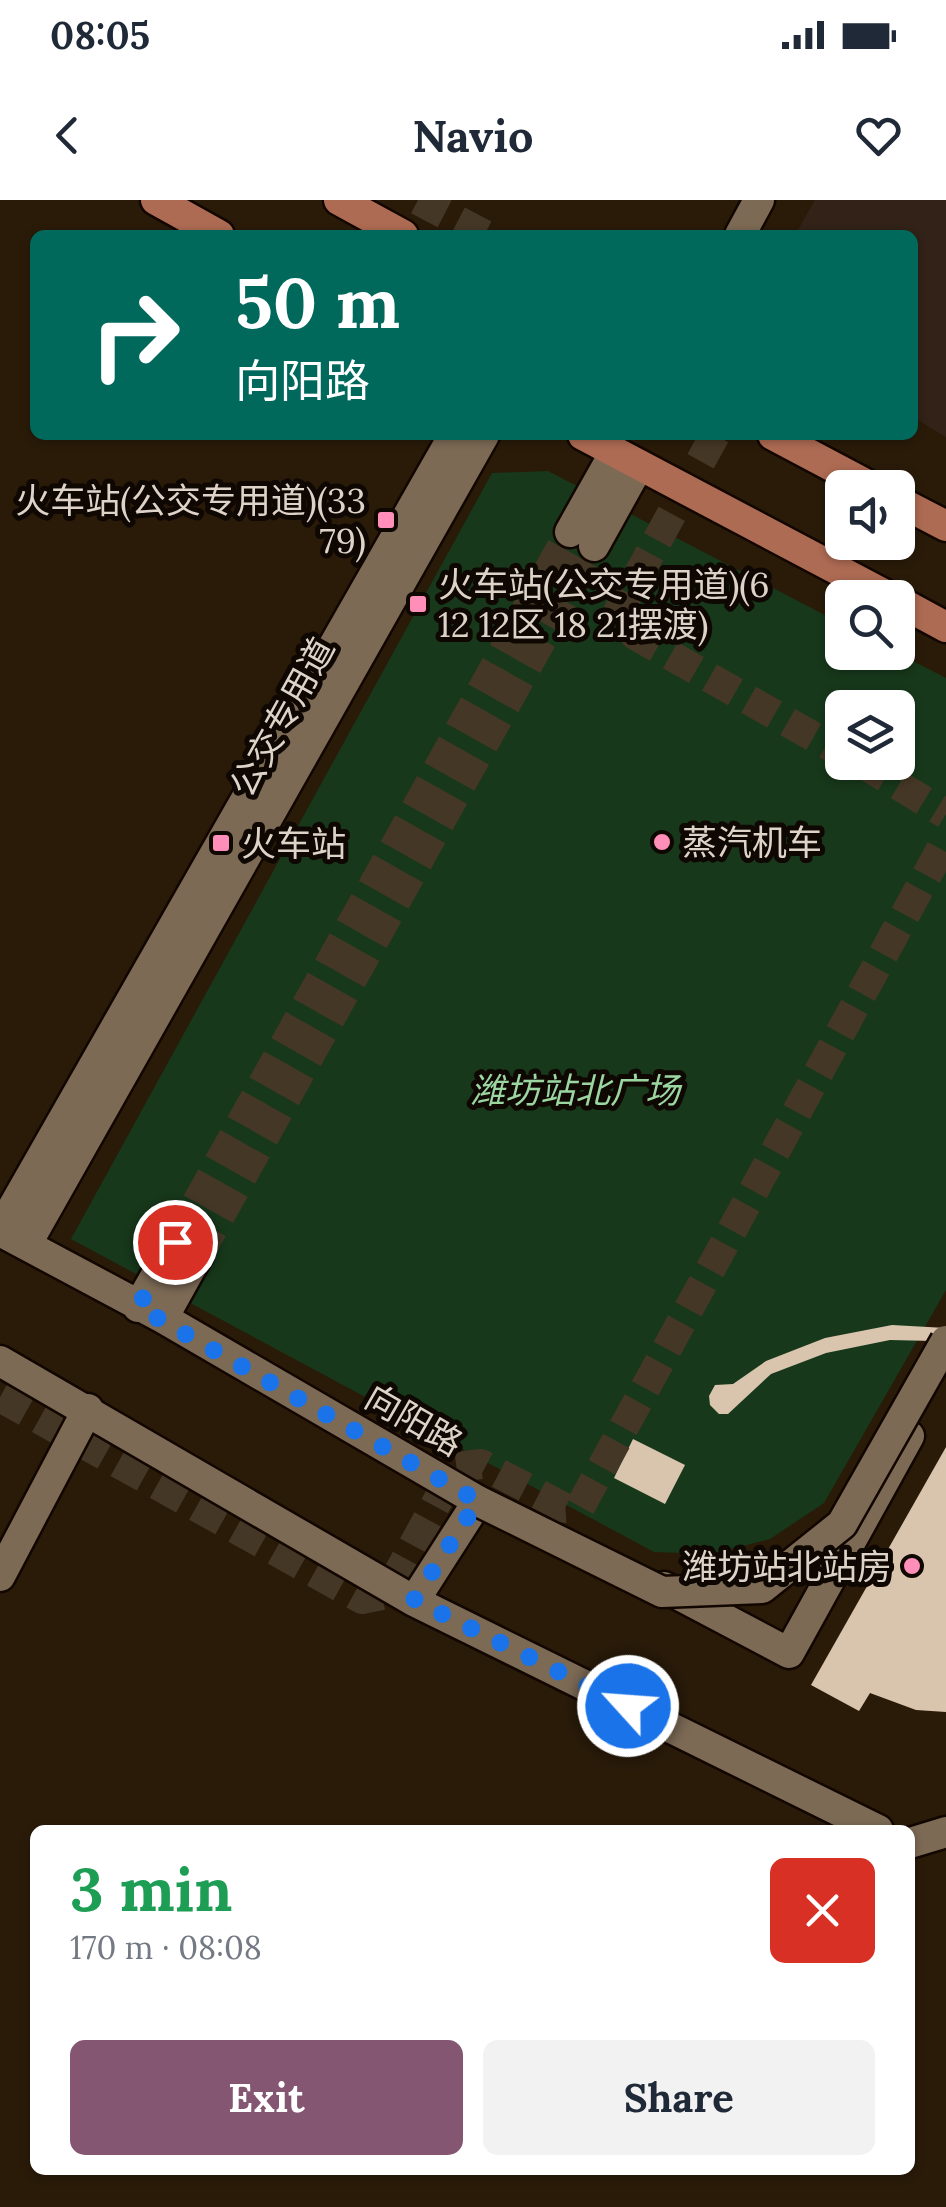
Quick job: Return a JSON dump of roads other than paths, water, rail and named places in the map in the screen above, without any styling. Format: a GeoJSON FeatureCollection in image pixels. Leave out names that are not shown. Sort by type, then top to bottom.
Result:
{"type":"FeatureCollection","features":[{"type":"Feature","properties":{"kind":"main road"},"geometry":{"type":"LineString","coordinates":[[156,200],[210,230]]}},
{"type":"Feature","properties":{"kind":"main road"},"geometry":{"type":"LineString","coordinates":[[340,200],[394,230]]}},
{"type":"Feature","properties":{"kind":"main road"},"geometry":{"type":"LineString","coordinates":[[593,440],[858,580]]}},
{"type":"Feature","properties":{"kind":"main road"},"geometry":{"type":"LineString","coordinates":[[782,440],[839,470]]}},
{"type":"Feature","properties":{"kind":"main road"},"geometry":{"type":"LineString","coordinates":[[915,509],[946,526]]}},
{"type":"Feature","properties":{"kind":"main road"},"geometry":{"type":"LineString","coordinates":[[915,611],[940,625]]}},
{"type":"Feature","properties":{"kind":"street"},"geometry":{"type":"LineString","coordinates":[[743,230],[760,200]]}},
{"type":"Feature","properties":{"kind":"street","name":"公交专用道"},"geometry":{"type":"LineString","coordinates":[[9,1236],[451,440]]}},
{"type":"Feature","properties":{"kind":"street","name":"公交专用道"},"geometry":{"type":"LineString","coordinates":[[9,1236],[481,440]]}},
{"type":"Feature","properties":{"kind":"street"},"geometry":{"type":"LineString","coordinates":[[582,539],[627,458]]}},
{"type":"Feature","properties":{"kind":"street","name":"向阳路"},"geometry":{"type":"LineString","coordinates":[[9,1236],[151,1312],[478,1501],[414,1600]]}},
{"type":"Feature","properties":{"kind":"street"},"geometry":{"type":"LineString","coordinates":[[151,1312],[186,1248]]}},
{"type":"Feature","properties":{"kind":"street"},"geometry":{"type":"LineString","coordinates":[[478,1501],[662,1592],[762,1588],[842,1524],[946,1341]]}},
{"type":"Feature","properties":{"kind":"street"},"geometry":{"type":"LineString","coordinates":[[0,1361],[414,1600],[868,1825]]}},
{"type":"Feature","properties":{"kind":"street"},"geometry":{"type":"LineString","coordinates":[[478,1501],[494,1498],[789,1653],[946,1368]]}},
{"type":"Feature","properties":{"kind":"street"},"geometry":{"type":"LineString","coordinates":[[0,1576],[88,1409]]}},
{"type":"Feature","properties":{"kind":"street"},"geometry":{"type":"LineString","coordinates":[[915,1841],[946,1832]]}},
{"type":"Feature","properties":{"kind":"tunnel"},"geometry":{"type":"LineString","coordinates":[[418,200],[475,230]]}},
{"type":"Feature","properties":{"kind":"tunnel"},"geometry":{"type":"LineString","coordinates":[[712,440],[619,610],[635,635],[825,743]]}},
{"type":"Feature","properties":{"kind":"tunnel"},"geometry":{"type":"LineString","coordinates":[[175,1242],[570,532]]}},
{"type":"Feature","properties":{"kind":"tunnel"},"geometry":{"type":"LineString","coordinates":[[198,1255],[594,546]]}},
{"type":"Feature","properties":{"kind":"tunnel"},"geometry":{"type":"LineString","coordinates":[[890,780],[946,814]]}},
{"type":"Feature","properties":{"kind":"tunnel"},"geometry":{"type":"LineString","coordinates":[[0,1397],[362,1599],[387,1594],[456,1467],[481,1464],[565,1508],[580,1507],[946,840]]}},
{"type":"Feature","properties":{"kind":"place","name":"火车站(公交专用道)(33 79)"},"geometry":{"type":"Point","coordinates":[386,520]}},
{"type":"Feature","properties":{"kind":"place","name":"火车站(公交专用道)(6 12 12区 18 21摆渡)"},"geometry":{"type":"Point","coordinates":[418,604]}},
{"type":"Feature","properties":{"kind":"place","name":"蒸汽机车"},"geometry":{"type":"Point","coordinates":[662,842]}},
{"type":"Feature","properties":{"kind":"place","name":"火车站"},"geometry":{"type":"Point","coordinates":[221,843]}},
{"type":"Feature","properties":{"kind":"place","name":"潍坊站北站房"},"geometry":{"type":"Point","coordinates":[912,1566]}},
{"type":"Feature","properties":{"kind":"park label","name":"潍坊站北广场"},"geometry":{"type":"Point","coordinates":[575,1090]}}]}
